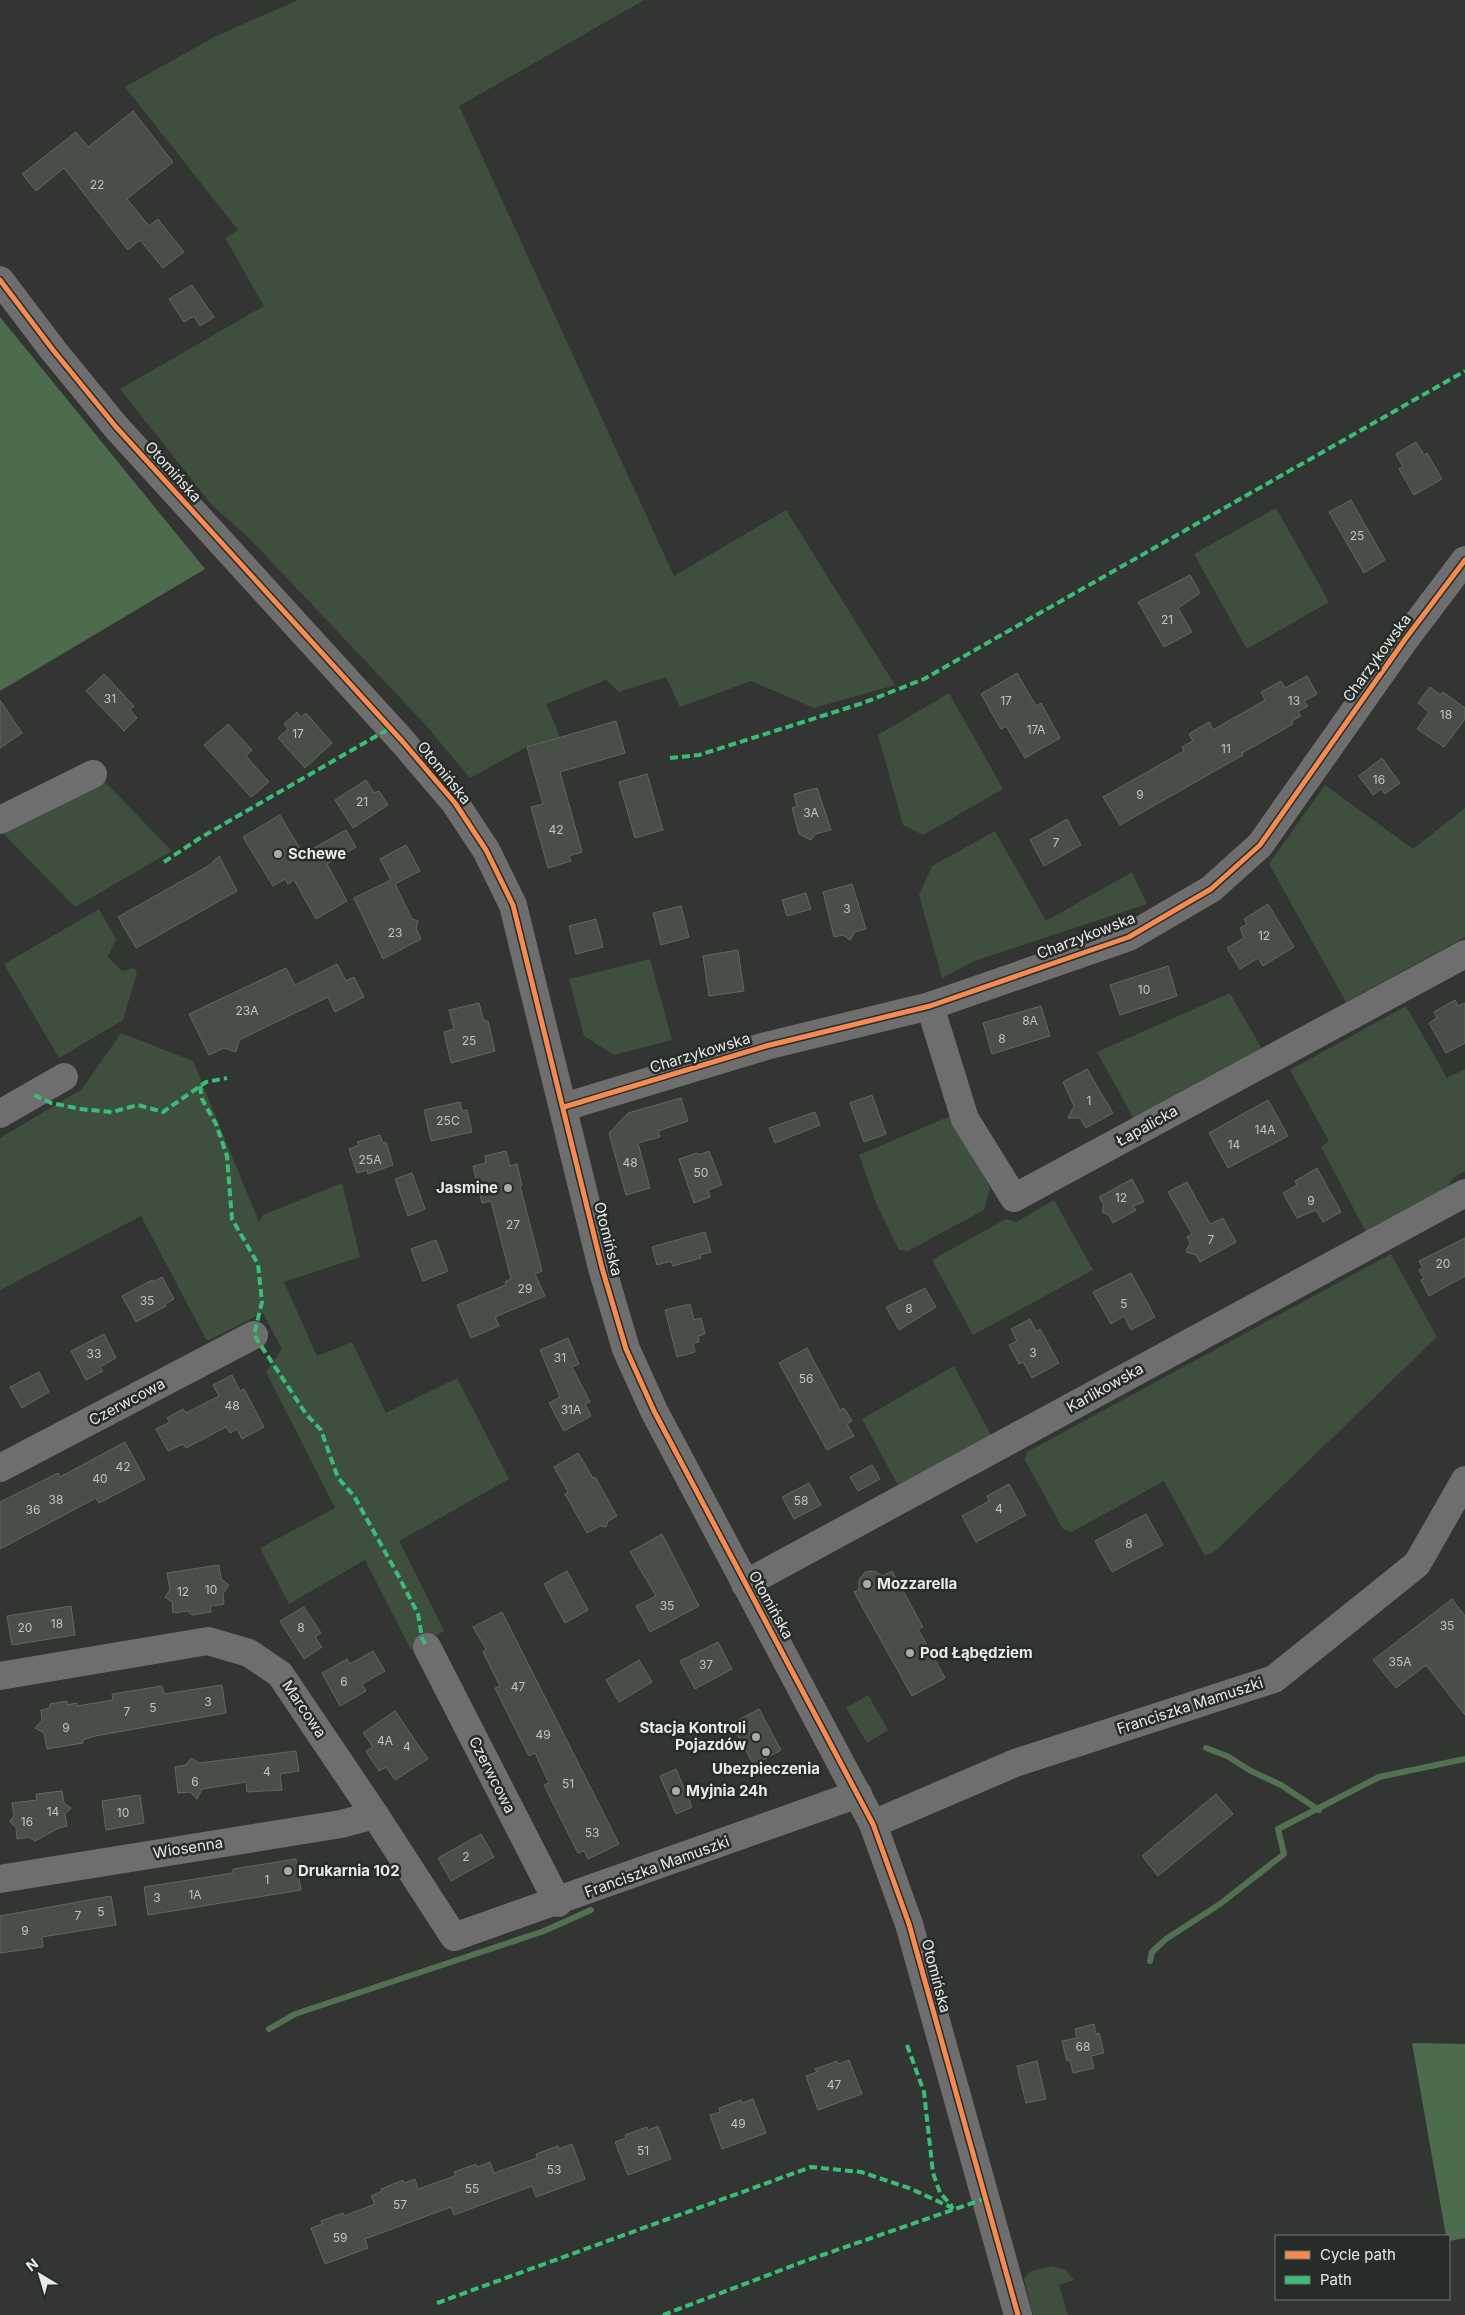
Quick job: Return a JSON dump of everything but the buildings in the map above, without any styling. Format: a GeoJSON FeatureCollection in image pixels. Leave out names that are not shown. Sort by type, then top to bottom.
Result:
{"type":"FeatureCollection","features":[{"type":"Feature","properties":{"kind":"street","name":"Otomińska"},"geometry":{"type":"LineString","coordinates":[[0,280],[116,427],[403,742],[459,809],[486,850],[514,905],[602,1268],[626,1349],[654,1411],[873,1824],[909,1924],[1018,2315]]}},
{"type":"Feature","properties":{"kind":"street","name":"Charzykowska"},"geometry":{"type":"LineString","coordinates":[[564,1107],[766,1046],[930,1006],[1129,937],[1211,889],[1260,845],[1406,638],[1465,560]]}},
{"type":"Feature","properties":{"kind":"street"},"geometry":{"type":"LineString","coordinates":[[0,820],[93,774]]}},
{"type":"Feature","properties":{"kind":"street","name":"Łapalicka"},"geometry":{"type":"LineString","coordinates":[[930,1006],[965,1119],[1014,1198],[1465,954]]}},
{"type":"Feature","properties":{"kind":"street"},"geometry":{"type":"LineString","coordinates":[[0,1114],[64,1077]]}},
{"type":"Feature","properties":{"kind":"street","name":"Karlikowska"},"geometry":{"type":"LineString","coordinates":[[745,1584],[1465,1193]]}},
{"type":"Feature","properties":{"kind":"street","name":"Czerwcowa"},"geometry":{"type":"LineString","coordinates":[[0,1468],[254,1336]]}},
{"type":"Feature","properties":{"kind":"street","name":"Franciszka Mamuszki"},"geometry":{"type":"LineString","coordinates":[[873,1824],[1015,1763],[1274,1679],[1417,1564],[1465,1480]]}},
{"type":"Feature","properties":{"kind":"street","name":"Marcowa"},"geometry":{"type":"LineString","coordinates":[[0,1676],[208,1641],[249,1653],[280,1674],[375,1814],[454,1937]]}},
{"type":"Feature","properties":{"kind":"street","name":"Czerwcowa"},"geometry":{"type":"LineString","coordinates":[[427,1647],[558,1902]]}},
{"type":"Feature","properties":{"kind":"street","name":"Franciszka Mamuszki"},"geometry":{"type":"LineString","coordinates":[[454,1937],[558,1902],[858,1794]]}},
{"type":"Feature","properties":{"kind":"street","name":"Wiosenna"},"geometry":{"type":"LineString","coordinates":[[0,1879],[341,1824],[375,1814]]}},
{"type":"Feature","properties":{"kind":"green space"},"geometry":{"type":"Polygon","coordinates":[[[298,0],[644,0],[459,106],[674,576],[786,510],[895,685],[814,708],[751,681],[680,707],[666,677],[619,692],[606,680],[546,704],[560,737],[527,747],[470,778],[423,722],[249,538],[211,504],[120,389],[264,306],[225,238],[238,230],[125,87],[214,37],[298,0]]]}},
{"type":"Feature","properties":{"kind":"green space"},"geometry":{"type":"Polygon","coordinates":[[[0,317],[205,569],[0,691],[0,317]]]}},
{"type":"Feature","properties":{"kind":"green space"},"geometry":{"type":"Polygon","coordinates":[[[1276,508],[1329,602],[1247,649],[1194,554],[1276,508]]]}},
{"type":"Feature","properties":{"kind":"green space"},"geometry":{"type":"Polygon","coordinates":[[[949,693],[1003,789],[923,835],[903,825],[878,735],[949,693]]]}},
{"type":"Feature","properties":{"kind":"green space"},"geometry":{"type":"Polygon","coordinates":[[[103,780],[172,851],[75,907],[1,831],[103,780]]]}},
{"type":"Feature","properties":{"kind":"green space"},"geometry":{"type":"Polygon","coordinates":[[[1325,785],[1413,849],[1465,808],[1465,937],[1346,1002],[1269,864],[1325,785]]]}},
{"type":"Feature","properties":{"kind":"green space"},"geometry":{"type":"Polygon","coordinates":[[[995,831],[1046,921],[1132,872],[1147,904],[974,961],[942,978],[919,895],[932,866],[995,831]]]}},
{"type":"Feature","properties":{"kind":"green space"},"geometry":{"type":"Polygon","coordinates":[[[99,909],[116,939],[108,957],[122,971],[134,968],[137,973],[123,1020],[59,1058],[4,964],[99,909]]]}},
{"type":"Feature","properties":{"kind":"green space"},"geometry":{"type":"Polygon","coordinates":[[[650,959],[672,1040],[614,1055],[584,1036],[569,979],[650,959]]]}},
{"type":"Feature","properties":{"kind":"green space"},"geometry":{"type":"Polygon","coordinates":[[[1230,993],[1262,1049],[1134,1119],[1097,1052],[1230,993]]]}},
{"type":"Feature","properties":{"kind":"green space"},"geometry":{"type":"Polygon","coordinates":[[[1406,1006],[1447,1078],[1465,1069],[1465,1171],[1453,1178],[1448,1187],[1366,1232],[1321,1147],[1329,1141],[1290,1070],[1406,1006]]]}},
{"type":"Feature","properties":{"kind":"green space"},"geometry":{"type":"Polygon","coordinates":[[[121,1033],[193,1061],[259,1222],[263,1215],[342,1183],[360,1257],[284,1282],[317,1356],[352,1342],[386,1413],[457,1378],[509,1479],[399,1541],[444,1631],[411,1650],[365,1560],[289,1604],[260,1548],[335,1508],[266,1372],[282,1349],[263,1313],[207,1341],[141,1216],[0,1290],[0,1138],[82,1089],[121,1033]]]}},
{"type":"Feature","properties":{"kind":"green space"},"geometry":{"type":"Polygon","coordinates":[[[950,1116],[990,1188],[984,1210],[908,1251],[899,1250],[877,1205],[859,1155],[950,1116]]]}},
{"type":"Feature","properties":{"kind":"green space"},"geometry":{"type":"Polygon","coordinates":[[[1054,1200],[1093,1270],[973,1335],[932,1260],[1006,1219],[1016,1222],[1054,1200]]]}},
{"type":"Feature","properties":{"kind":"green space"},"geometry":{"type":"Polygon","coordinates":[[[1391,1254],[1437,1337],[1215,1551],[1205,1556],[1164,1481],[1072,1532],[1063,1529],[1025,1460],[1027,1452],[1391,1254]]]}},
{"type":"Feature","properties":{"kind":"green space"},"geometry":{"type":"Polygon","coordinates":[[[954,1366],[991,1435],[898,1485],[862,1419],[954,1366]]]}},
{"type":"Feature","properties":{"kind":"green space"},"geometry":{"type":"Polygon","coordinates":[[[868,1695],[888,1730],[867,1743],[846,1708],[868,1695]]]}},
{"type":"Feature","properties":{"kind":"green space"},"geometry":{"type":"Polygon","coordinates":[[[1412,2043],[1465,2044],[1465,2238],[1450,2241],[1450,2235],[1446,2235],[1412,2043]]]}},
{"type":"Feature","properties":{"kind":"green space"},"geometry":{"type":"Polygon","coordinates":[[[1052,2266],[1066,2270],[1074,2280],[1059,2285],[1068,2315],[1033,2315],[1024,2279],[1031,2271],[1052,2266]]]}},
{"type":"Feature","properties":{"kind":"waterway"},"geometry":{"type":"LineString","coordinates":[[1206,1748],[1227,1756],[1251,1771],[1281,1785],[1319,1810]]}},
{"type":"Feature","properties":{"kind":"waterway"},"geometry":{"type":"LineString","coordinates":[[1150,1961],[1152,1952],[1166,1939],[1220,1904],[1284,1854],[1278,1829],[1379,1777],[1465,1759]]}},
{"type":"Feature","properties":{"kind":"waterway"},"geometry":{"type":"LineString","coordinates":[[269,2029],[295,2014],[544,1931],[591,1910]]}},
{"type":"Feature","properties":{"kind":"marked path"},"geometry":{"type":"LineString","coordinates":[[670,758],[699,755],[863,703],[924,679],[1465,371]]}},
{"type":"Feature","properties":{"kind":"marked path"},"geometry":{"type":"LineString","coordinates":[[164,862],[200,838],[390,728]]}},
{"type":"Feature","properties":{"kind":"marked path"},"geometry":{"type":"LineString","coordinates":[[34,1095],[51,1103],[81,1109],[112,1112],[138,1105],[163,1112],[206,1082],[227,1078]]}},
{"type":"Feature","properties":{"kind":"marked path"},"geometry":{"type":"LineString","coordinates":[[200,1086],[202,1099],[216,1124],[227,1156],[232,1219],[258,1264],[262,1302],[254,1335],[306,1414],[321,1430],[338,1478],[354,1496],[418,1614],[422,1638],[427,1647]]}},
{"type":"Feature","properties":{"kind":"marked path"},"geometry":{"type":"LineString","coordinates":[[907,2045],[924,2092],[933,2173],[940,2193],[952,2206]]}},
{"type":"Feature","properties":{"kind":"marked path"},"geometry":{"type":"LineString","coordinates":[[437,2303],[811,2167],[861,2172],[909,2188],[955,2209]]}},
{"type":"Feature","properties":{"kind":"marked path"},"geometry":{"type":"LineString","coordinates":[[663,2315],[805,2261],[984,2199]]}},
{"type":"Feature","properties":{"kind":"cycle path"},"geometry":{"type":"LineString","coordinates":[[0,280],[53,350],[116,427],[403,742],[455,803],[486,850],[513,905],[602,1268],[626,1349],[654,1411],[873,1824],[909,1924],[1018,2315]]}},
{"type":"Feature","properties":{"kind":"cycle path"},"geometry":{"type":"LineString","coordinates":[[564,1107],[766,1046],[930,1006],[1129,937],[1211,889],[1260,845],[1406,638],[1465,560]]}},
{"type":"Feature","properties":{"kind":"place","name":"Schewe"},"geometry":{"type":"Point","coordinates":[278,854]}},
{"type":"Feature","properties":{"kind":"place","name":"Jasmine"},"geometry":{"type":"Point","coordinates":[508,1188]}},
{"type":"Feature","properties":{"kind":"place","name":"Mozzarella"},"geometry":{"type":"Point","coordinates":[867,1584]}},
{"type":"Feature","properties":{"kind":"place","name":"Pod Łąbędziem"},"geometry":{"type":"Point","coordinates":[910,1653]}},
{"type":"Feature","properties":{"kind":"place","name":"Stacja Kontroli Pojazdów"},"geometry":{"type":"Point","coordinates":[756,1737]}},
{"type":"Feature","properties":{"kind":"place","name":"Ubezpieczenia"},"geometry":{"type":"Point","coordinates":[766,1752]}},
{"type":"Feature","properties":{"kind":"place","name":"Myjnia 24h"},"geometry":{"type":"Point","coordinates":[676,1791]}},
{"type":"Feature","properties":{"kind":"place","name":"Drukarnia 102"},"geometry":{"type":"Point","coordinates":[288,1871]}}]}
